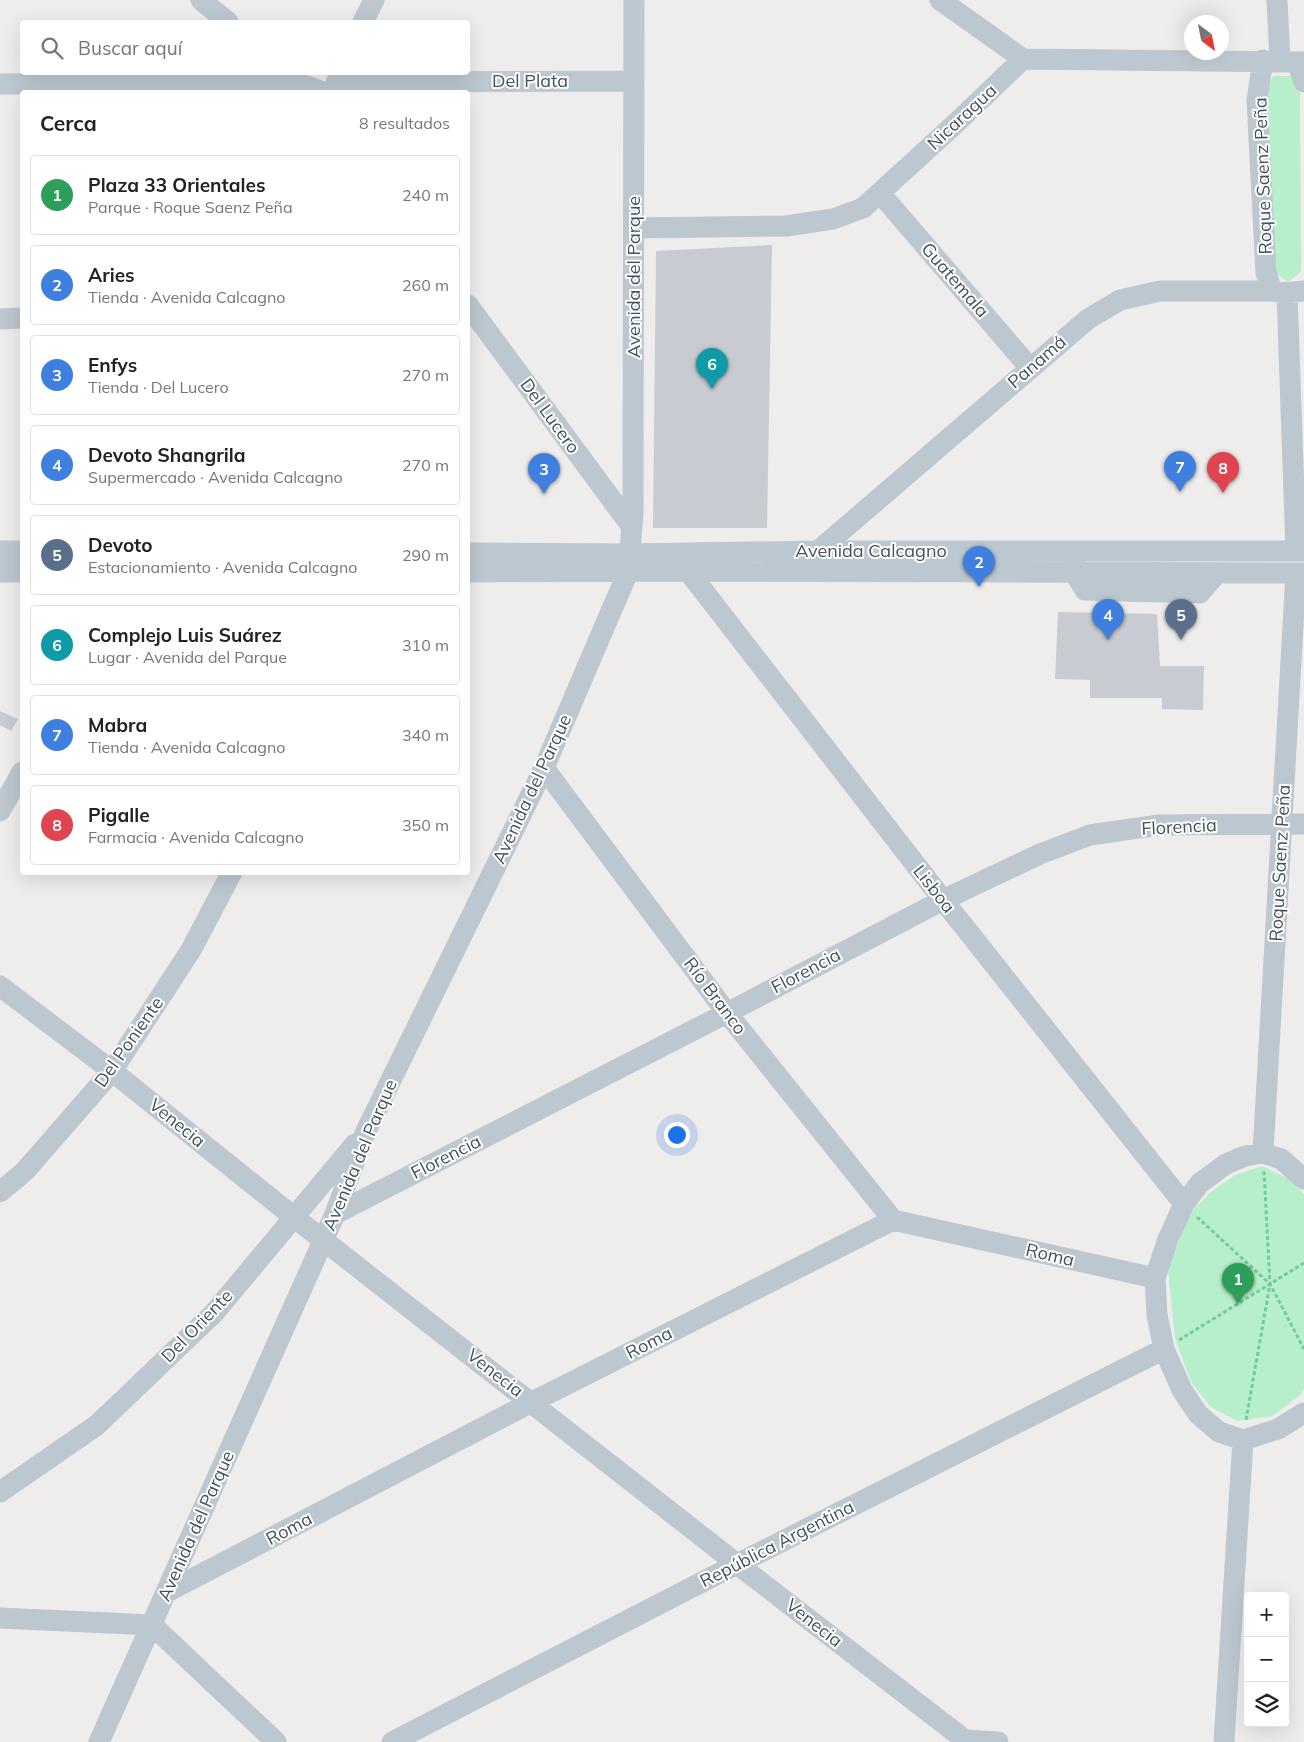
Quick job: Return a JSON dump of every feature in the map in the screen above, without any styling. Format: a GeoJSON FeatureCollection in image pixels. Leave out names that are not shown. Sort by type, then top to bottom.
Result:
{"type":"FeatureCollection","features":[{"type":"Feature","properties":{"kind":"street"},"geometry":{"type":"LineString","coordinates":[[201,0],[226,20]]}},
{"type":"Feature","properties":{"kind":"street"},"geometry":{"type":"LineString","coordinates":[[364,20],[374,0]]}},
{"type":"Feature","properties":{"kind":"street","name":"Avenida del Parque"},"geometry":{"type":"LineString","coordinates":[[99,1742],[335,1214],[366,1131],[544,768],[628,563],[632,527],[635,228],[634,0]]}},
{"type":"Feature","properties":{"kind":"street"},"geometry":{"type":"LineString","coordinates":[[941,0],[1022,59],[1286,61]]}},
{"type":"Feature","properties":{"kind":"street","name":"Roque Saenz Peña"},"geometry":{"type":"LineString","coordinates":[[1277,0],[1286,61],[1304,82]]}},
{"type":"Feature","properties":{"kind":"street","name":"Nicaragua"},"geometry":{"type":"LineString","coordinates":[[635,228],[811,224],[833,219],[863,208],[954,125],[1022,59]]}},
{"type":"Feature","properties":{"kind":"street","name":"Roque Saenz Peña"},"geometry":{"type":"LineString","coordinates":[[1264,1153],[1283,824],[1301,562],[1294,291],[1266,273],[1257,100],[1286,61]]}},
{"type":"Feature","properties":{"kind":"street","name":"Del Plata"},"geometry":{"type":"LineString","coordinates":[[0,84],[293,78],[333,85],[634,81]]}},
{"type":"Feature","properties":{"kind":"street","name":"Guatemala"},"geometry":{"type":"LineString","coordinates":[[880,193],[1030,368]]}},
{"type":"Feature","properties":{"kind":"street","name":"Panamá"},"geometry":{"type":"LineString","coordinates":[[818,551],[1088,319],[1120,300],[1160,291],[1294,291]]}},
{"type":"Feature","properties":{"kind":"street","name":"Del Lucero"},"geometry":{"type":"LineString","coordinates":[[470,308],[632,527]]}},
{"type":"Feature","properties":{"kind":"street"},"geometry":{"type":"LineString","coordinates":[[0,318],[20,318]]}},
{"type":"Feature","properties":{"kind":"street"},"geometry":{"type":"LineString","coordinates":[[0,551],[20,551]]}},
{"type":"Feature","properties":{"kind":"street","name":"Avenida Calcagno"},"geometry":{"type":"LineString","coordinates":[[470,572],[818,551],[1075,551],[1301,562]]}},
{"type":"Feature","properties":{"kind":"street"},"geometry":{"type":"LineString","coordinates":[[1074,572],[1075,551]]}},
{"type":"Feature","properties":{"kind":"street","name":"Avenida Calcagno"},"geometry":{"type":"LineString","coordinates":[[470,553],[628,563],[688,571],[1217,573],[1301,562]]}},
{"type":"Feature","properties":{"kind":"street","name":"Lisboa"},"geometry":{"type":"LineString","coordinates":[[688,571],[943,900],[1184,1204]]}},
{"type":"Feature","properties":{"kind":"street"},"geometry":{"type":"LineString","coordinates":[[0,572],[20,572]]}},
{"type":"Feature","properties":{"kind":"street","name":"Río Branco"},"geometry":{"type":"LineString","coordinates":[[544,768],[727,1013],[893,1220]]}},
{"type":"Feature","properties":{"kind":"street"},"geometry":{"type":"LineString","coordinates":[[0,811],[20,776]]}},
{"type":"Feature","properties":{"kind":"street","name":"Florencia"},"geometry":{"type":"LineString","coordinates":[[335,1214],[943,900],[1040,854],[1090,835],[1159,826],[1304,824]]}},
{"type":"Feature","properties":{"kind":"street","name":"Del Poniente"},"geometry":{"type":"LineString","coordinates":[[0,1192],[25,1171],[112,1071],[191,950],[230,875]]}},
{"type":"Feature","properties":{"kind":"street","name":"Venecia"},"geometry":{"type":"LineString","coordinates":[[0,986],[112,1071],[295,1218],[963,1741],[998,1742]]}},
{"type":"Feature","properties":{"kind":"street","name":"Del Oriente"},"geometry":{"type":"LineString","coordinates":[[0,1492],[97,1425],[214,1313],[366,1131]]}},
{"type":"Feature","properties":{"kind":"street"},"geometry":{"type":"LineString","coordinates":[[1304,1179],[1282,1159],[1264,1153],[1245,1156],[1226,1164],[1200,1183],[1184,1204],[1168,1239],[1155,1278],[1157,1315],[1164,1349],[1182,1390],[1198,1414],[1219,1432],[1243,1440],[1278,1429],[1304,1413]]}},
{"type":"Feature","properties":{"kind":"street","name":"Roma"},"geometry":{"type":"LineString","coordinates":[[167,1592],[532,1402],[893,1220],[1155,1278]]}},
{"type":"Feature","properties":{"kind":"street","name":"República Argentina"},"geometry":{"type":"LineString","coordinates":[[392,1742],[737,1564],[1164,1349]]}},
{"type":"Feature","properties":{"kind":"street"},"geometry":{"type":"LineString","coordinates":[[1224,1742],[1243,1440]]}},
{"type":"Feature","properties":{"kind":"street"},"geometry":{"type":"LineString","coordinates":[[0,1618],[152,1625],[276,1742]]}},
{"type":"Feature","properties":{"kind":"path"},"geometry":{"type":"LineString","coordinates":[[1243,1440],[1270,1284],[1264,1153]]}},
{"type":"Feature","properties":{"kind":"path"},"geometry":{"type":"LineString","coordinates":[[1184,1204],[1270,1284],[1304,1348]]}},
{"type":"Feature","properties":{"kind":"path"},"geometry":{"type":"LineString","coordinates":[[1164,1349],[1304,1263]]}},
{"type":"Feature","properties":{"kind":"green space"},"geometry":{"type":"Polygon","coordinates":[[[1273,76],[1292,76],[1300,93],[1301,272],[1288,282],[1275,273],[1266,93],[1273,76]]]}},
{"type":"Feature","properties":{"kind":"green space"},"geometry":{"type":"Polygon","coordinates":[[[1262,1166],[1289,1179],[1304,1194],[1304,1390],[1273,1416],[1237,1421],[1211,1407],[1191,1382],[1175,1338],[1168,1270],[1190,1213],[1212,1191],[1235,1175],[1262,1166]]]}},
{"type":"Feature","properties":{"kind":"building"},"geometry":{"type":"Polygon","coordinates":[[[772,245],[767,528],[653,528],[656,251],[772,245]]]}},
{"type":"Feature","properties":{"kind":"building"},"geometry":{"type":"Polygon","coordinates":[[[1058,612],[1157,614],[1160,666],[1204,666],[1203,710],[1162,709],[1162,698],[1090,698],[1090,680],[1055,679],[1058,612]]]}},
{"type":"Feature","properties":{"kind":"building"},"geometry":{"type":"Polygon","coordinates":[[[0,711],[18,719],[11,731],[0,725],[0,711]]]}},
{"type":"Feature","properties":{"kind":"place","name":"Complejo Luis Suárez"},"geometry":{"type":"Point","coordinates":[712,389]}},
{"type":"Feature","properties":{"kind":"place","name":"Mabra"},"geometry":{"type":"Point","coordinates":[1180,492]}},
{"type":"Feature","properties":{"kind":"place","name":"Pigalle"},"geometry":{"type":"Point","coordinates":[1223,493]}},
{"type":"Feature","properties":{"kind":"place","name":"Enfys"},"geometry":{"type":"Point","coordinates":[544,494]}},
{"type":"Feature","properties":{"kind":"place","name":"Aries"},"geometry":{"type":"Point","coordinates":[979,587]}},
{"type":"Feature","properties":{"kind":"place","name":"Devoto Shangrila"},"geometry":{"type":"Point","coordinates":[1108,640]}},
{"type":"Feature","properties":{"kind":"place","name":"Devoto"},"geometry":{"type":"Point","coordinates":[1181,640]}},
{"type":"Feature","properties":{"kind":"place","name":"Plaza 33 Orientales"},"geometry":{"type":"Point","coordinates":[1238,1304]}}]}
